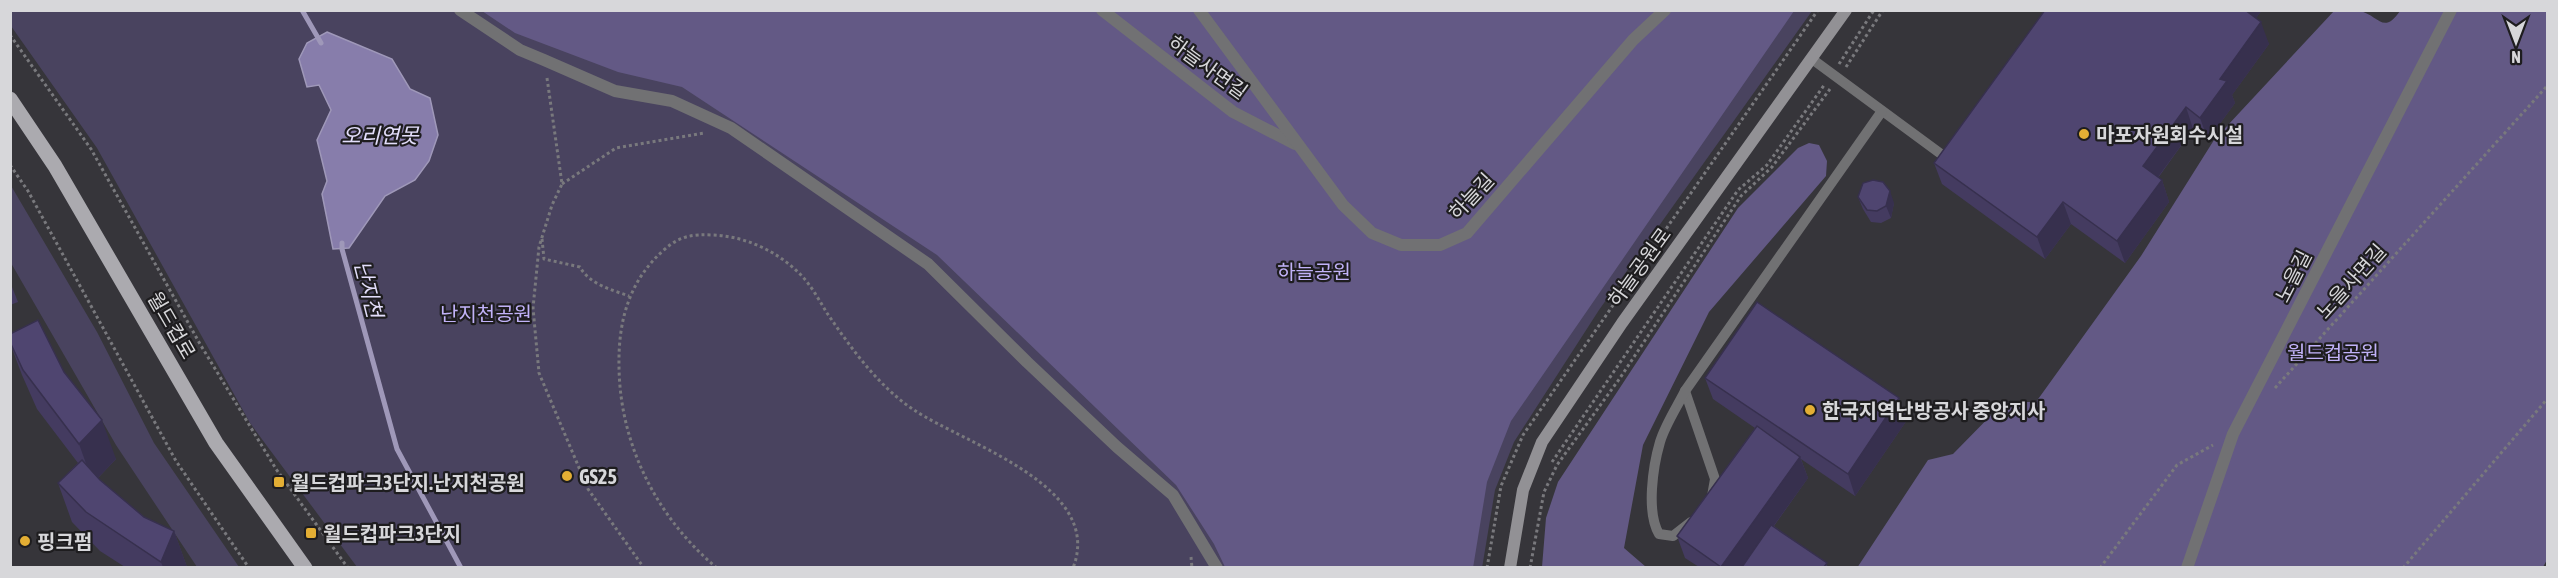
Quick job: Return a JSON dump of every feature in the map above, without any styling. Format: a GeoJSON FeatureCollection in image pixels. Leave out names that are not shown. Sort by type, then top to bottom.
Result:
{"type":"FeatureCollection","features":[{"type":"Feature","properties":{"kind":"main road","name":"월드컵로"},"geometry":{"type":"LineString","coordinates":[[10,99],[55,166],[216,443],[305,567]]}},
{"type":"Feature","properties":{"kind":"street"},"geometry":{"type":"LineString","coordinates":[[460,10],[520,50],[615,91],[672,101],[731,128],[928,264],[1043,378],[1173,495],[1217,567]]}},
{"type":"Feature","properties":{"kind":"street","name":"하늘사면길"},"geometry":{"type":"LineString","coordinates":[[1102,10],[1233,112],[1298,146]]}},
{"type":"Feature","properties":{"kind":"street","name":"하늘길"},"geometry":{"type":"LineString","coordinates":[[1199,10],[1343,205],[1371,233],[1401,245],[1440,245],[1467,233],[1633,40],[1665,10]]}},
{"type":"Feature","properties":{"kind":"street","name":"하늘공원로"},"geometry":{"type":"LineString","coordinates":[[1510,567],[1523,489],[1542,442],[1622,323],[1846,10]]}},
{"type":"Feature","properties":{"kind":"street","name":"노을길"},"geometry":{"type":"LineString","coordinates":[[2187,567],[2234,434],[2451,10]]}},
{"type":"Feature","properties":{"kind":"lane"},"geometry":{"type":"LineString","coordinates":[[1812,59],[1941,154]]}},
{"type":"Feature","properties":{"kind":"lane"},"geometry":{"type":"LineString","coordinates":[[1685,391],[1715,478],[1713,495],[1701,512],[1685,529],[1673,536],[1659,534],[1653,523],[1652,486],[1660,441],[1685,391],[1882,111]]}},
{"type":"Feature","properties":{"kind":"path"},"geometry":{"type":"LineString","coordinates":[[1548,467],[1738,190],[1767,165],[1835,76],[1874,10]]}},
{"type":"Feature","properties":{"kind":"path"},"geometry":{"type":"LineString","coordinates":[[1530,567],[1544,492],[1557,465],[1620,378],[1741,196],[1772,167],[1883,10]]}},
{"type":"Feature","properties":{"kind":"path"},"geometry":{"type":"LineString","coordinates":[[10,35],[91,149],[200,344],[276,469],[348,567]]}},
{"type":"Feature","properties":{"kind":"path"},"geometry":{"type":"LineString","coordinates":[[544,60],[562,184]]}},
{"type":"Feature","properties":{"kind":"path","name":"노을사면길"},"geometry":{"type":"LineString","coordinates":[[2273,391],[2547,85]]}},
{"type":"Feature","properties":{"kind":"path"},"geometry":{"type":"LineString","coordinates":[[644,567],[588,489],[539,373],[532,308],[542,236],[562,184],[616,148],[731,128]]}},
{"type":"Feature","properties":{"kind":"path"},"geometry":{"type":"LineString","coordinates":[[10,165],[28,191],[176,461],[249,567]]}},
{"type":"Feature","properties":{"kind":"path"},"geometry":{"type":"LineString","coordinates":[[717,567],[675,525],[660,505],[633,450],[620,395],[622,327],[629,296],[648,264],[680,238],[693,234],[720,235],[740,239],[780,257],[802,276],[868,368],[882,383],[914,410],[969,439],[1053,492],[1068,509],[1074,526],[1079,553],[1073,567]]}},
{"type":"Feature","properties":{"kind":"path"},"geometry":{"type":"LineString","coordinates":[[542,236],[544,259],[580,267],[583,273],[603,287],[629,296]]}},
{"type":"Feature","properties":{"kind":"path"},"geometry":{"type":"LineString","coordinates":[[2403,567],[2547,398]]}},
{"type":"Feature","properties":{"kind":"path"},"geometry":{"type":"LineString","coordinates":[[2100,567],[2177,465],[2234,434]]}},
{"type":"Feature","properties":{"kind":"path"},"geometry":{"type":"LineString","coordinates":[[1525,567],[1526,558]]}},
{"type":"Feature","properties":{"kind":"green space","name":"난지천공원"},"geometry":{"type":"Polygon","coordinates":[[[10,11],[1812,11],[1599,310],[1514,442],[1495,490],[1482,568],[357,567],[250,423],[97,148],[11,26],[10,11]]]}},
{"type":"Feature","properties":{"kind":"green space","name":"하늘공원"},"geometry":{"type":"Polygon","coordinates":[[[482,11],[1794,11],[1511,421],[1487,482],[1473,568],[1225,567],[1214,544],[1176,485],[937,255],[682,87],[618,72],[515,33],[482,11]]]}},
{"type":"Feature","properties":{"kind":"green space","name":"월드컵공원"},"geometry":{"type":"Polygon","coordinates":[[[2334,11],[2359,11],[2385,23],[2400,11],[2547,11],[2548,558],[2543,567],[1857,568],[1928,460],[1953,454],[2004,402],[2036,402],[2141,256],[2214,140],[2334,11]]]}},
{"type":"Feature","properties":{"kind":"green space"},"geometry":{"type":"Polygon","coordinates":[[[1809,143],[1819,145],[1827,161],[1826,176],[1709,312],[1643,445],[1624,548],[1646,567],[1542,567],[1546,518],[1558,482],[1738,208],[1798,148],[1809,143]]]}},
{"type":"Feature","properties":{"kind":"green space"},"geometry":{"type":"Polygon","coordinates":[[[10,184],[97,332],[154,443],[239,567],[197,567],[116,445],[11,263],[10,184]]]}},
{"type":"Feature","properties":{"kind":"water","name":"오리연못"},"geometry":{"type":"Polygon","coordinates":[[[327,32],[392,59],[410,89],[430,98],[438,135],[429,161],[415,180],[385,196],[349,248],[333,249],[322,194],[327,181],[317,140],[331,110],[319,85],[307,87],[299,59],[307,43],[327,32]]]}},
{"type":"Feature","properties":{"kind":"building","name":"마포자원회수시설"},"geometry":{"type":"Polygon","coordinates":[[[2045,10],[2245,10],[2261,22],[2220,79],[2227,81],[2200,118],[2186,107],[2143,166],[2162,180],[2117,241],[2063,202],[2037,237],[1934,163],[2045,10]]]}},
{"type":"Feature","properties":{"kind":"building"},"geometry":{"type":"Polygon","coordinates":[[[1873,180],[1883,182],[1890,191],[1886,206],[1877,211],[1867,210],[1858,197],[1863,183],[1873,180]]]}},
{"type":"Feature","properties":{"kind":"building","name":"한국지역난방공사 중앙지사"},"geometry":{"type":"Polygon","coordinates":[[[1757,302],[1899,398],[1848,474],[1705,378],[1757,302]]]}},
{"type":"Feature","properties":{"kind":"building"},"geometry":{"type":"Polygon","coordinates":[[[38,320],[64,372],[102,420],[79,444],[23,370],[10,342],[10,334],[38,320]]]}},
{"type":"Feature","properties":{"kind":"building"},"geometry":{"type":"Polygon","coordinates":[[[1757,426],[1800,457],[1721,567],[1677,536],[1757,426]]]}},
{"type":"Feature","properties":{"kind":"building"},"geometry":{"type":"Polygon","coordinates":[[[82,460],[100,480],[144,517],[174,531],[161,562],[86,512],[58,483],[82,460]]]}},
{"type":"Feature","properties":{"kind":"building"},"geometry":{"type":"Polygon","coordinates":[[[1771,525],[1827,563],[1824,567],[1742,567],[1771,525]]]}},
{"type":"Feature","properties":{"kind":"waterway","name":"난지천"},"geometry":{"type":"LineString","coordinates":[[302,10],[321,43]]}},
{"type":"Feature","properties":{"kind":"waterway","name":"난지천"},"geometry":{"type":"LineString","coordinates":[[342,243],[397,449],[461,568]]}},
{"type":"Feature","properties":{"kind":"place","name":"마포자원회수시설"},"geometry":{"type":"Point","coordinates":[2084,134]}},
{"type":"Feature","properties":{"kind":"place","name":"한국지역난방공사 중앙지사"},"geometry":{"type":"Point","coordinates":[1810,410]}},
{"type":"Feature","properties":{"kind":"place","name":"GS25"},"geometry":{"type":"Point","coordinates":[567,476]}},
{"type":"Feature","properties":{"kind":"place","name":"월드컵파크3단지.난지천공원"},"geometry":{"type":"Point","coordinates":[279,482]}},
{"type":"Feature","properties":{"kind":"place","name":"월드컵파크3단지"},"geometry":{"type":"Point","coordinates":[311,533]}},
{"type":"Feature","properties":{"kind":"place","name":"핑크펌"},"geometry":{"type":"Point","coordinates":[25,541]}}]}
